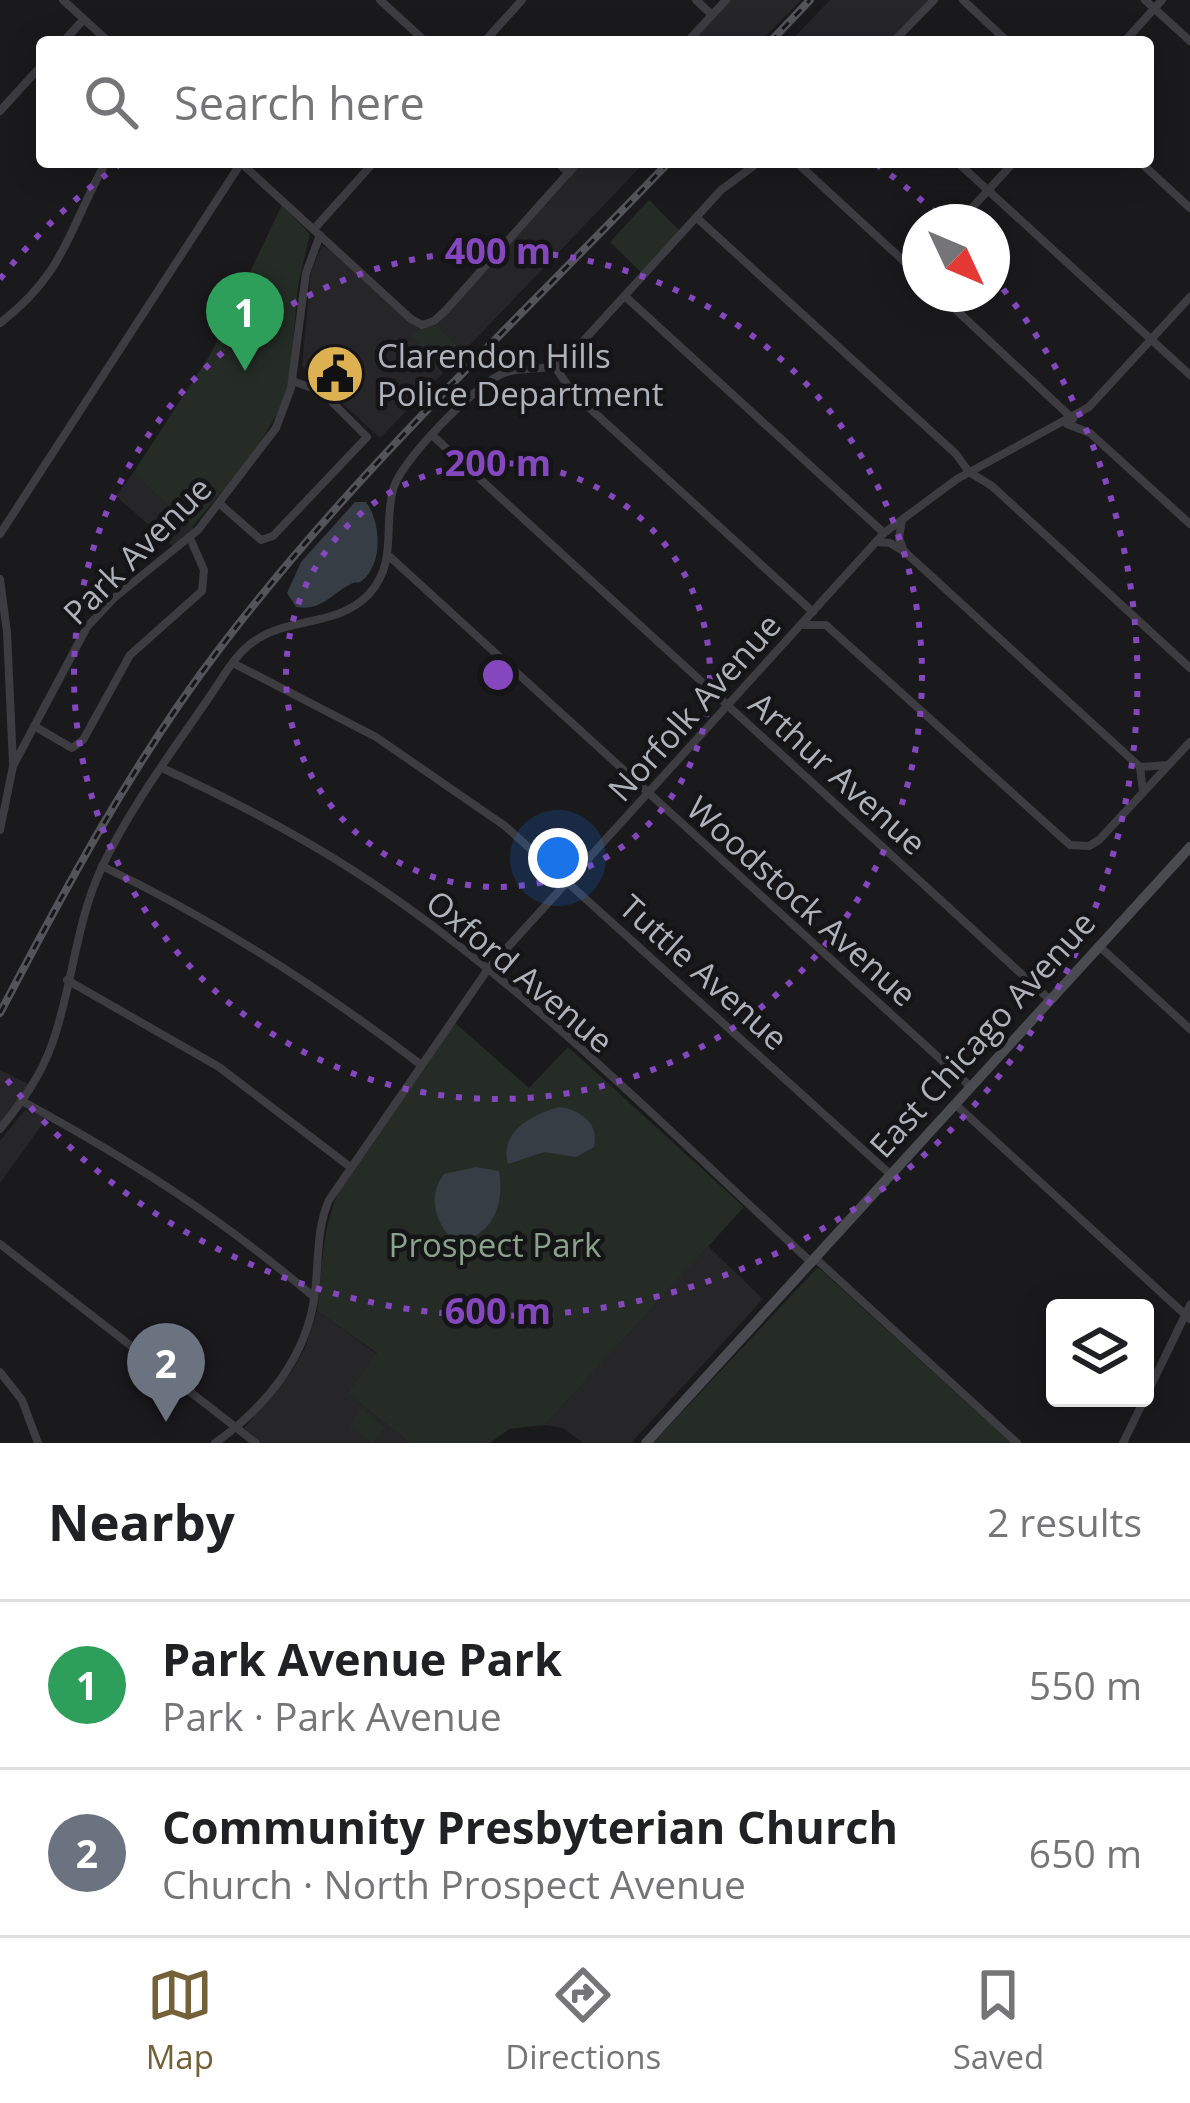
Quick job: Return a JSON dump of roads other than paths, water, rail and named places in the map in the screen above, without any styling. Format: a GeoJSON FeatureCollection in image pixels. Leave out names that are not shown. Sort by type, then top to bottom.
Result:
{"type":"FeatureCollection","features":[{"type":"Feature","properties":{"kind":"main road","name":"East Chicago Avenue"},"geometry":{"type":"LineString","coordinates":[[646,1443],[1190,847]]}},
{"type":"Feature","properties":{"kind":"street"},"geometry":{"type":"LineString","coordinates":[[63,0],[102,36]]}},
{"type":"Feature","properties":{"kind":"street"},"geometry":{"type":"LineString","coordinates":[[380,0],[419,36]]}},
{"type":"Feature","properties":{"kind":"street"},"geometry":{"type":"LineString","coordinates":[[489,36],[522,0]]}},
{"type":"Feature","properties":{"kind":"street"},"geometry":{"type":"LineString","coordinates":[[696,0],[712,15]]}},
{"type":"Feature","properties":{"kind":"street"},"geometry":{"type":"LineString","coordinates":[[693,36],[726,0]]}},
{"type":"Feature","properties":{"kind":"street"},"geometry":{"type":"LineString","coordinates":[[899,36],[934,0]]}},
{"type":"Feature","properties":{"kind":"street"},"geometry":{"type":"LineString","coordinates":[[963,0],[1002,36]]}},
{"type":"Feature","properties":{"kind":"street"},"geometry":{"type":"LineString","coordinates":[[1145,0],[1190,41]]}},
{"type":"Feature","properties":{"kind":"street"},"geometry":{"type":"LineString","coordinates":[[1129,36],[1162,0]]}},
{"type":"Feature","properties":{"kind":"street"},"geometry":{"type":"LineString","coordinates":[[68,36],[84,19]]}},
{"type":"Feature","properties":{"kind":"street"},"geometry":{"type":"LineString","coordinates":[[0,111],[36,72]]}},
{"type":"Feature","properties":{"kind":"street"},"geometry":{"type":"LineString","coordinates":[[0,323],[29,300],[55,268],[103,168]]}},
{"type":"Feature","properties":{"kind":"street"},"geometry":{"type":"LineString","coordinates":[[0,534],[237,168]]}},
{"type":"Feature","properties":{"kind":"street"},"geometry":{"type":"LineString","coordinates":[[248,168],[410,319],[427,325],[446,310],[572,168]]}},
{"type":"Feature","properties":{"kind":"street"},"geometry":{"type":"LineString","coordinates":[[317,232],[369,168]]}},
{"type":"Feature","properties":{"kind":"street"},"geometry":{"type":"LineString","coordinates":[[564,168],[568,172]]}},
{"type":"Feature","properties":{"kind":"street"},"geometry":{"type":"LineString","coordinates":[[0,1129],[22,1101],[53,1042],[81,921],[102,866],[233,663],[262,636],[326,620],[355,607],[374,587],[389,556],[394,486],[434,436],[492,379],[516,370],[555,367],[578,350],[730,182],[750,168]]}},
{"type":"Feature","properties":{"kind":"street"},"geometry":{"type":"LineString","coordinates":[[803,168],[902,257]]}},
{"type":"Feature","properties":{"kind":"street"},"geometry":{"type":"LineString","coordinates":[[963,168],[1190,375]]}},
{"type":"Feature","properties":{"kind":"street"},"geometry":{"type":"LineString","coordinates":[[976,204],[1009,168]]}},
{"type":"Feature","properties":{"kind":"street"},"geometry":{"type":"LineString","coordinates":[[1147,168],[1190,208]]}},
{"type":"Feature","properties":{"kind":"street"},"geometry":{"type":"LineString","coordinates":[[697,218],[956,454],[969,472],[992,486],[1190,668]]}},
{"type":"Feature","properties":{"kind":"street","name":"Park Avenue"},"geometry":{"type":"LineString","coordinates":[[0,830],[13,766],[94,619],[190,538],[268,440],[292,381],[306,273],[317,232]]}},
{"type":"Feature","properties":{"kind":"street","name":"Norfolk Avenue"},"geometry":{"type":"LineString","coordinates":[[215,1443],[267,1398],[295,1357],[315,1298],[321,1222],[349,1166],[488,969],[884,533],[969,472],[1089,407],[1190,297]]}},
{"type":"Feature","properties":{"kind":"street"},"geometry":{"type":"LineString","coordinates":[[627,298],[884,533]]}},
{"type":"Feature","properties":{"kind":"street"},"geometry":{"type":"LineString","coordinates":[[958,312],[1073,419]]}},
{"type":"Feature","properties":{"kind":"street"},"geometry":{"type":"LineString","coordinates":[[555,367],[573,393],[813,613]]}},
{"type":"Feature","properties":{"kind":"street"},"geometry":{"type":"LineString","coordinates":[[220,504],[261,540],[273,536],[367,437],[322,391],[292,381]]}},
{"type":"Feature","properties":{"kind":"street"},"geometry":{"type":"LineString","coordinates":[[1089,407],[1090,433]]}},
{"type":"Feature","properties":{"kind":"street"},"geometry":{"type":"LineString","coordinates":[[1063,424],[1090,433],[1190,524]]}},
{"type":"Feature","properties":{"kind":"street","name":"Arthur Avenue"},"geometry":{"type":"LineString","coordinates":[[434,436],[1050,1000]]}},
{"type":"Feature","properties":{"kind":"street"},"geometry":{"type":"LineString","coordinates":[[992,486],[989,465],[998,457]]}},
{"type":"Feature","properties":{"kind":"street"},"geometry":{"type":"LineString","coordinates":[[904,517],[898,530],[905,552]]}},
{"type":"Feature","properties":{"kind":"street"},"geometry":{"type":"LineString","coordinates":[[34,726],[72,748],[83,740],[130,655],[202,591],[204,570],[190,538]]}},
{"type":"Feature","properties":{"kind":"street"},"geometry":{"type":"LineString","coordinates":[[875,542],[905,552],[1140,767],[1157,769],[1190,754]]}},
{"type":"Feature","properties":{"kind":"street","name":"Woodstock Avenue"},"geometry":{"type":"LineString","coordinates":[[389,556],[970,1088]]}},
{"type":"Feature","properties":{"kind":"street"},"geometry":{"type":"LineString","coordinates":[[0,579],[13,766]]}},
{"type":"Feature","properties":{"kind":"street"},"geometry":{"type":"LineString","coordinates":[[822,602],[820,614],[826,625],[1058,837],[1082,847],[1099,840],[1190,742]]}},
{"type":"Feature","properties":{"kind":"street"},"geometry":{"type":"LineString","coordinates":[[800,627],[826,625]]}},
{"type":"Feature","properties":{"kind":"street","name":"Tuttle Avenue"},"geometry":{"type":"LineString","coordinates":[[233,663],[334,713],[410,758],[492,816],[891,1175]]}},
{"type":"Feature","properties":{"kind":"street"},"geometry":{"type":"LineString","coordinates":[[1140,767],[1143,793]]}},
{"type":"Feature","properties":{"kind":"street","name":"Oxford Avenue"},"geometry":{"type":"LineString","coordinates":[[162,768],[233,801],[334,858],[488,969],[1017,1443]]}},
{"type":"Feature","properties":{"kind":"street"},"geometry":{"type":"LineString","coordinates":[[102,866],[271,956],[420,1064]]}},
{"type":"Feature","properties":{"kind":"street"},"geometry":{"type":"LineString","coordinates":[[1099,946],[1190,1029]]}},
{"type":"Feature","properties":{"kind":"street"},"geometry":{"type":"LineString","coordinates":[[67,980],[219,1067],[349,1166]]}},
{"type":"Feature","properties":{"kind":"street"},"geometry":{"type":"LineString","coordinates":[[22,1101],[165,1182],[315,1298]]}},
{"type":"Feature","properties":{"kind":"street"},"geometry":{"type":"LineString","coordinates":[[955,1104],[1188,1313],[1154,1380]]}},
{"type":"Feature","properties":{"kind":"street"},"geometry":{"type":"LineString","coordinates":[[0,1244],[256,1443]]}},
{"type":"Feature","properties":{"kind":"street"},"geometry":{"type":"LineString","coordinates":[[0,1372],[22,1400],[38,1443]]}},
{"type":"Feature","properties":{"kind":"street"},"geometry":{"type":"LineString","coordinates":[[1123,1443],[1141,1407]]}},
{"type":"Feature","properties":{"kind":"railway"},"geometry":{"type":"LineString","coordinates":[[776,36],[810,0]]}},
{"type":"Feature","properties":{"kind":"railway"},"geometry":{"type":"LineString","coordinates":[[0,1013],[130,780],[188,691],[271,583],[380,459],[663,168]]}},
{"type":"Feature","properties":{"kind":"place","name":"Park Avenue Park"},"geometry":{"type":"Point","coordinates":[245,371]}},
{"type":"Feature","properties":{"kind":"place","name":"Clarendon Hills Police Department"},"geometry":{"type":"Point","coordinates":[335,374]}},
{"type":"Feature","properties":{"kind":"place","name":"Community Presbyterian Church"},"geometry":{"type":"Point","coordinates":[166,1422]}},
{"type":"Feature","properties":{"kind":"park label","name":"Prospect Park"},"geometry":{"type":"Point","coordinates":[495,1244]}}]}
